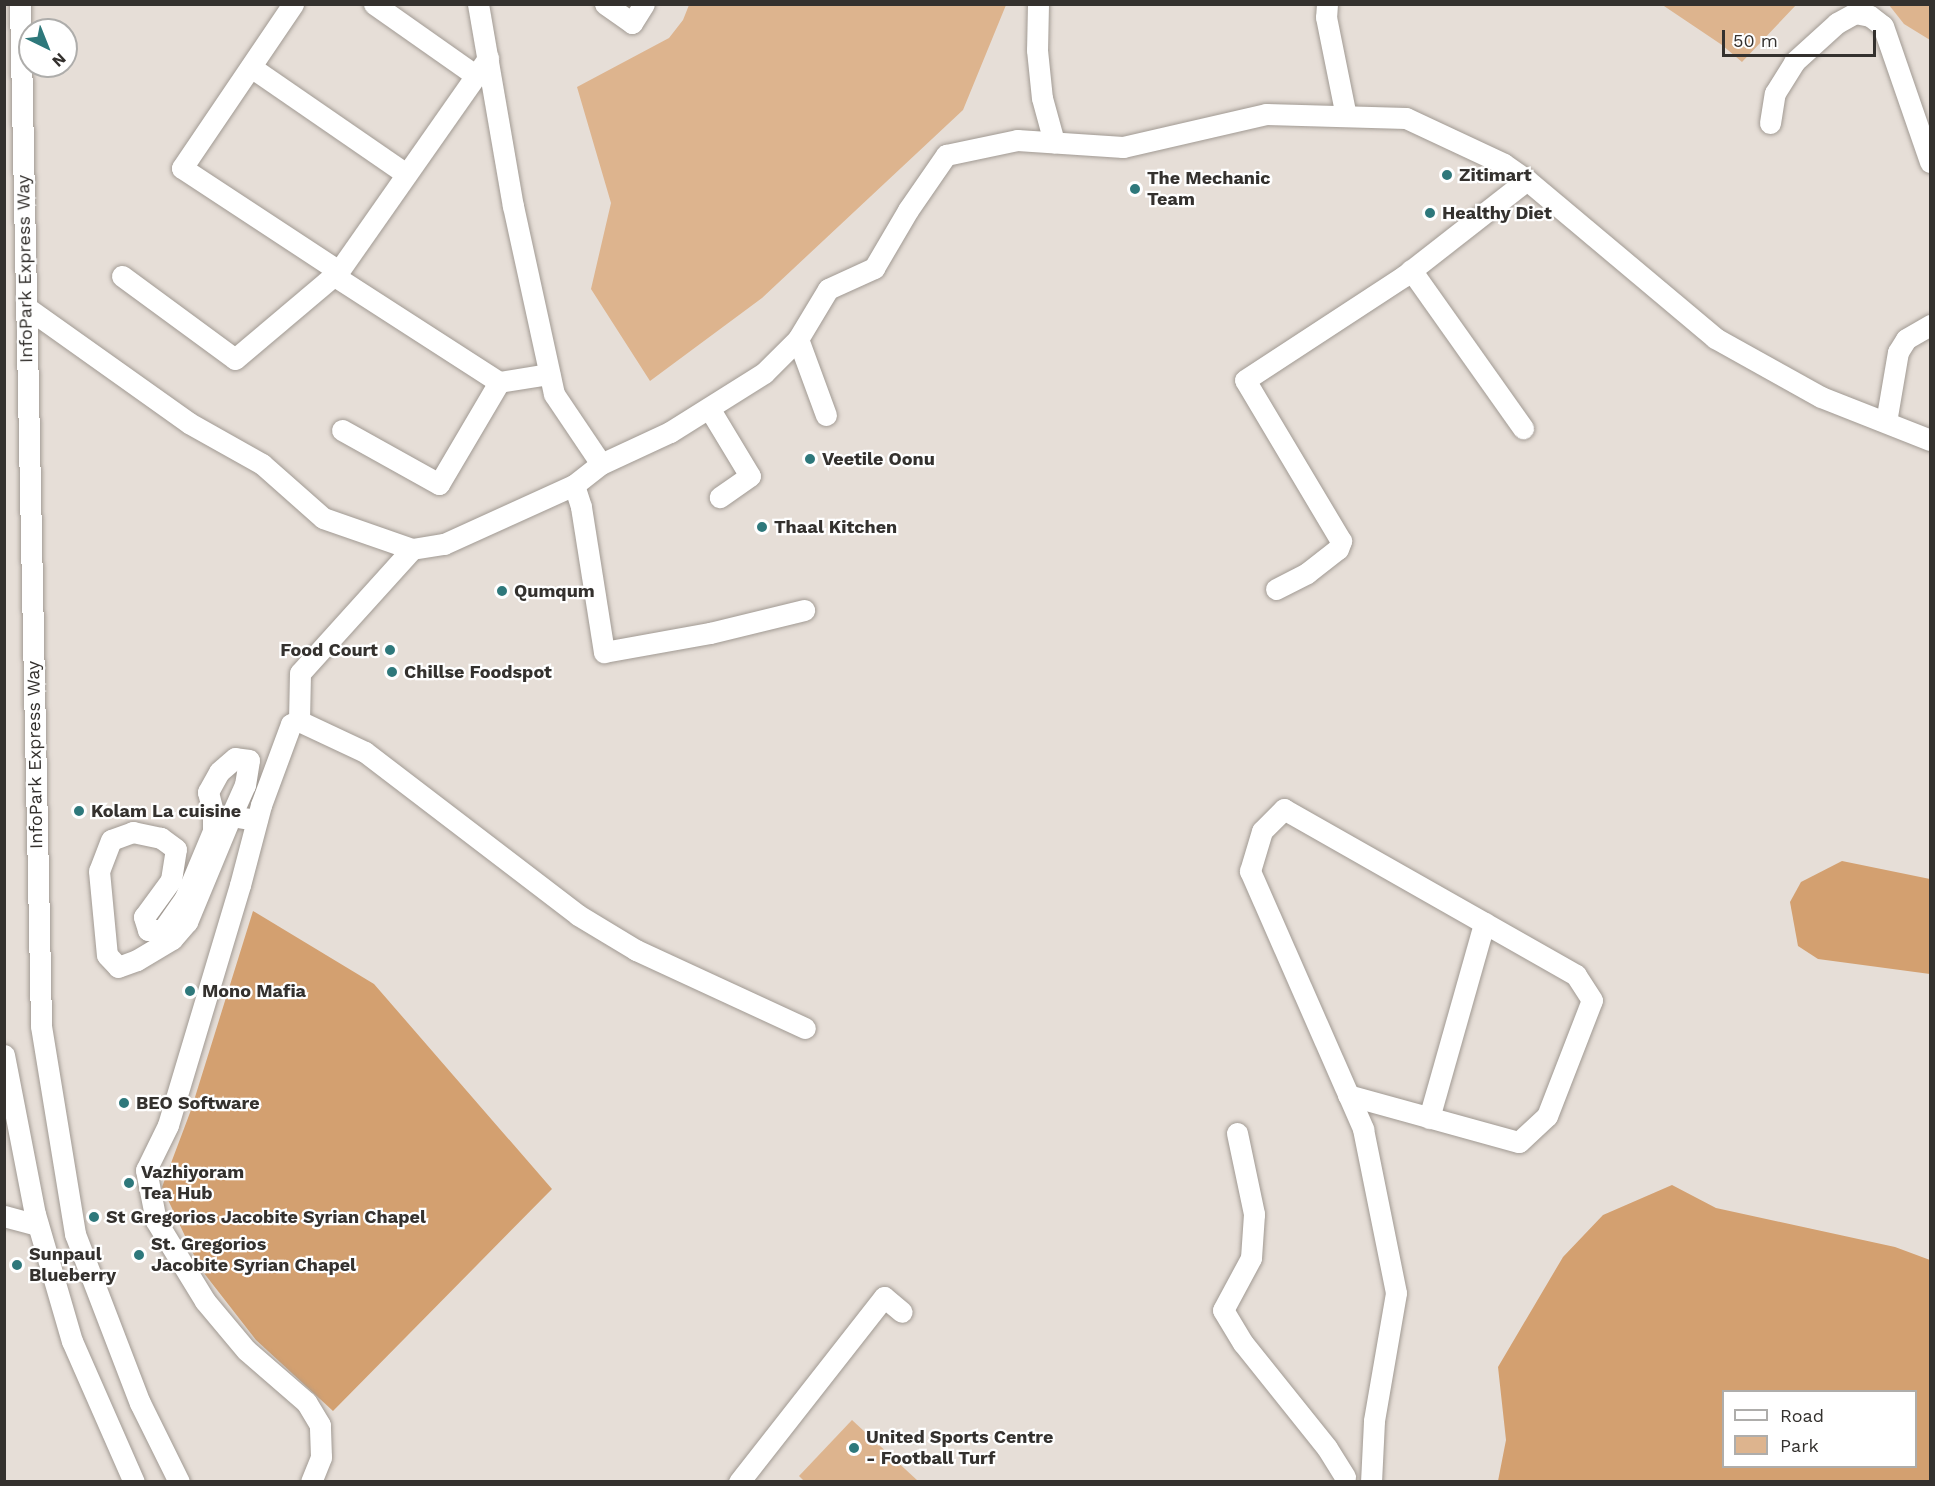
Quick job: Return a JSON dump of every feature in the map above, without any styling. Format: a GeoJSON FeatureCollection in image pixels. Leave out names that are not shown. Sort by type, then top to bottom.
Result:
{"type":"FeatureCollection","features":[{"type":"Feature","properties":{"kind":"street","name":"InfoPark Express Way"},"geometry":{"type":"LineString","coordinates":[[20,4],[41,1026],[75,1234],[140,1403],[179,1482]]}},
{"type":"Feature","properties":{"kind":"street"},"geometry":{"type":"LineString","coordinates":[[293,4],[182,168],[500,382],[549,374]]}},
{"type":"Feature","properties":{"kind":"street"},"geometry":{"type":"LineString","coordinates":[[374,4],[482,67]]}},
{"type":"Feature","properties":{"kind":"street"},"geometry":{"type":"LineString","coordinates":[[478,4],[482,67],[554,394],[601,465]]}},
{"type":"Feature","properties":{"kind":"street"},"geometry":{"type":"LineString","coordinates":[[605,4],[632,23],[644,4]]}},
{"type":"Feature","properties":{"kind":"street"},"geometry":{"type":"LineString","coordinates":[[1038,4],[1037,50],[1042,98],[1054,142]]}},
{"type":"Feature","properties":{"kind":"street"},"geometry":{"type":"LineString","coordinates":[[1327,4],[1326,17],[1346,116]]}},
{"type":"Feature","properties":{"kind":"street"},"geometry":{"type":"LineString","coordinates":[[1770,123],[1775,93],[1794,62],[1837,22],[1855,13],[1870,16],[1883,26],[1930,162]]}},
{"type":"Feature","properties":{"kind":"street"},"geometry":{"type":"LineString","coordinates":[[251,67],[406,174]]}},
{"type":"Feature","properties":{"kind":"street"},"geometry":{"type":"LineString","coordinates":[[122,276],[235,359],[336,273],[482,67]]}},
{"type":"Feature","properties":{"kind":"street"},"geometry":{"type":"LineString","coordinates":[[26,308],[189,423],[262,464],[323,518],[412,549],[444,544],[574,484],[601,465],[670,432],[764,373],[798,339],[828,289],[874,268],[908,210],[946,156],[1017,140],[1123,147],[1266,114],[1406,118],[1504,165],[1527,180],[1715,338],[1821,397],[1930,440]]}},
{"type":"Feature","properties":{"kind":"street"},"geometry":{"type":"LineString","coordinates":[[1276,589],[1307,573],[1338,549],[1341,541],[1245,380],[1411,270],[1527,180]]}},
{"type":"Feature","properties":{"kind":"street"},"geometry":{"type":"LineString","coordinates":[[1411,270],[1523,428]]}},
{"type":"Feature","properties":{"kind":"street"},"geometry":{"type":"LineString","coordinates":[[1886,422],[1898,352],[1906,339],[1930,325]]}},
{"type":"Feature","properties":{"kind":"street"},"geometry":{"type":"LineString","coordinates":[[798,339],[826,415]]}},
{"type":"Feature","properties":{"kind":"street"},"geometry":{"type":"LineString","coordinates":[[342,430],[439,484],[500,382]]}},
{"type":"Feature","properties":{"kind":"street"},"geometry":{"type":"LineString","coordinates":[[709,408],[750,476],[720,497]]}},
{"type":"Feature","properties":{"kind":"street"},"geometry":{"type":"LineString","coordinates":[[574,484],[581,507],[604,652],[710,633],[804,610]]}},
{"type":"Feature","properties":{"kind":"street"},"geometry":{"type":"LineString","coordinates":[[299,721],[300,673],[412,549]]}},
{"type":"Feature","properties":{"kind":"street"},"geometry":{"type":"LineString","coordinates":[[311,1482],[321,1457],[320,1425],[306,1402],[246,1350],[205,1301],[156,1221],[146,1170],[168,1125],[257,820],[291,724],[299,721],[365,752],[578,915],[636,950],[805,1028]]}},
{"type":"Feature","properties":{"kind":"street"},"geometry":{"type":"LineString","coordinates":[[235,758],[249,759],[245,785],[231,816],[187,922],[172,939],[136,960],[118,967],[107,955],[99,871],[111,840],[133,832],[161,838],[176,849],[171,880],[144,917],[148,930],[163,930],[185,898],[213,831],[213,812],[208,792],[219,772],[235,758]]}},
{"type":"Feature","properties":{"kind":"street"},"geometry":{"type":"LineString","coordinates":[[1348,1095],[1520,1142],[1547,1116],[1592,1000],[1576,975],[1284,809],[1262,831],[1250,871],[1348,1095],[1363,1129],[1396,1293],[1374,1421],[1371,1482]]}},
{"type":"Feature","properties":{"kind":"street"},"geometry":{"type":"LineString","coordinates":[[231,816],[257,820]]}},
{"type":"Feature","properties":{"kind":"street"},"geometry":{"type":"LineString","coordinates":[[1429,1118],[1484,923]]}},
{"type":"Feature","properties":{"kind":"street"},"geometry":{"type":"LineString","coordinates":[[4,1055],[38,1226],[72,1341],[134,1482]]}},
{"type":"Feature","properties":{"kind":"street"},"geometry":{"type":"LineString","coordinates":[[1237,1133],[1254,1214],[1252,1247],[1251,1258],[1223,1310],[1243,1343],[1327,1448],[1343,1480]]}},
{"type":"Feature","properties":{"kind":"street"},"geometry":{"type":"LineString","coordinates":[[4,1216],[38,1226]]}},
{"type":"Feature","properties":{"kind":"street"},"geometry":{"type":"LineString","coordinates":[[739,1482],[884,1297],[902,1312]]}},
{"type":"Feature","properties":{"kind":"green space"},"geometry":{"type":"Polygon","coordinates":[[[1661,4],[1796,5],[1742,62],[1722,45],[1661,4]]]}},
{"type":"Feature","properties":{"kind":"green space"},"geometry":{"type":"Polygon","coordinates":[[[689,5],[1006,5],[963,110],[762,298],[650,381],[591,289],[611,203],[577,87],[669,38],[683,20],[689,5]]]}},
{"type":"Feature","properties":{"kind":"green space"},"geometry":{"type":"Polygon","coordinates":[[[1889,5],[1930,5],[1930,40],[1904,24],[1889,5]]]}},
{"type":"Feature","properties":{"kind":"green space","name":"United Sports Centre - Football Turf"},"geometry":{"type":"Polygon","coordinates":[[[852,1420],[918,1481],[805,1482],[799,1476],[852,1420]]]}},
{"type":"Feature","properties":{"kind":"shaded area"},"geometry":{"type":"Polygon","coordinates":[[[1842,861],[1930,879],[1930,974],[1818,959],[1798,946],[1790,902],[1801,882],[1842,861]]]}},
{"type":"Feature","properties":{"kind":"shaded area"},"geometry":{"type":"Polygon","coordinates":[[[253,911],[374,984],[552,1189],[333,1411],[256,1340],[200,1268],[162,1187],[191,1110],[253,911]]]}},
{"type":"Feature","properties":{"kind":"shaded area"},"geometry":{"type":"Polygon","coordinates":[[[1672,1185],[1716,1208],[1895,1247],[1930,1260],[1930,1481],[1498,1481],[1506,1440],[1498,1367],[1563,1257],[1603,1215],[1672,1185]]]}},
{"type":"Feature","properties":{"kind":"place","name":"Zitimart"},"geometry":{"type":"Point","coordinates":[1447,175]}},
{"type":"Feature","properties":{"kind":"place","name":"The Mechanic Team"},"geometry":{"type":"Point","coordinates":[1135,189]}},
{"type":"Feature","properties":{"kind":"place","name":"Healthy Diet"},"geometry":{"type":"Point","coordinates":[1430,213]}},
{"type":"Feature","properties":{"kind":"place","name":"Veetile Oonu"},"geometry":{"type":"Point","coordinates":[810,459]}},
{"type":"Feature","properties":{"kind":"place","name":"Thaal Kitchen"},"geometry":{"type":"Point","coordinates":[762,527]}},
{"type":"Feature","properties":{"kind":"place","name":"Qumqum"},"geometry":{"type":"Point","coordinates":[502,591]}},
{"type":"Feature","properties":{"kind":"place","name":"Food Court"},"geometry":{"type":"Point","coordinates":[390,650]}},
{"type":"Feature","properties":{"kind":"place","name":"Chillse Foodspot"},"geometry":{"type":"Point","coordinates":[392,672]}},
{"type":"Feature","properties":{"kind":"place","name":"Kolam La cuisine"},"geometry":{"type":"Point","coordinates":[79,811]}},
{"type":"Feature","properties":{"kind":"place","name":"Mono Mafia"},"geometry":{"type":"Point","coordinates":[190,991]}},
{"type":"Feature","properties":{"kind":"place","name":"BEO Software"},"geometry":{"type":"Point","coordinates":[124,1103]}},
{"type":"Feature","properties":{"kind":"place","name":"Vazhiyoram Tea Hub"},"geometry":{"type":"Point","coordinates":[129,1183]}},
{"type":"Feature","properties":{"kind":"place","name":"St Gregorios Jacobite Syrian Chapel"},"geometry":{"type":"Point","coordinates":[94,1217]}},
{"type":"Feature","properties":{"kind":"place","name":"St. Gregorios Jacobite Syrian Chapel"},"geometry":{"type":"Point","coordinates":[139,1255]}},
{"type":"Feature","properties":{"kind":"place","name":"Sunpaul Blueberry"},"geometry":{"type":"Point","coordinates":[17,1265]}},
{"type":"Feature","properties":{"kind":"place","name":"United Sports Centre - Football Turf"},"geometry":{"type":"Point","coordinates":[854,1448]}}]}
